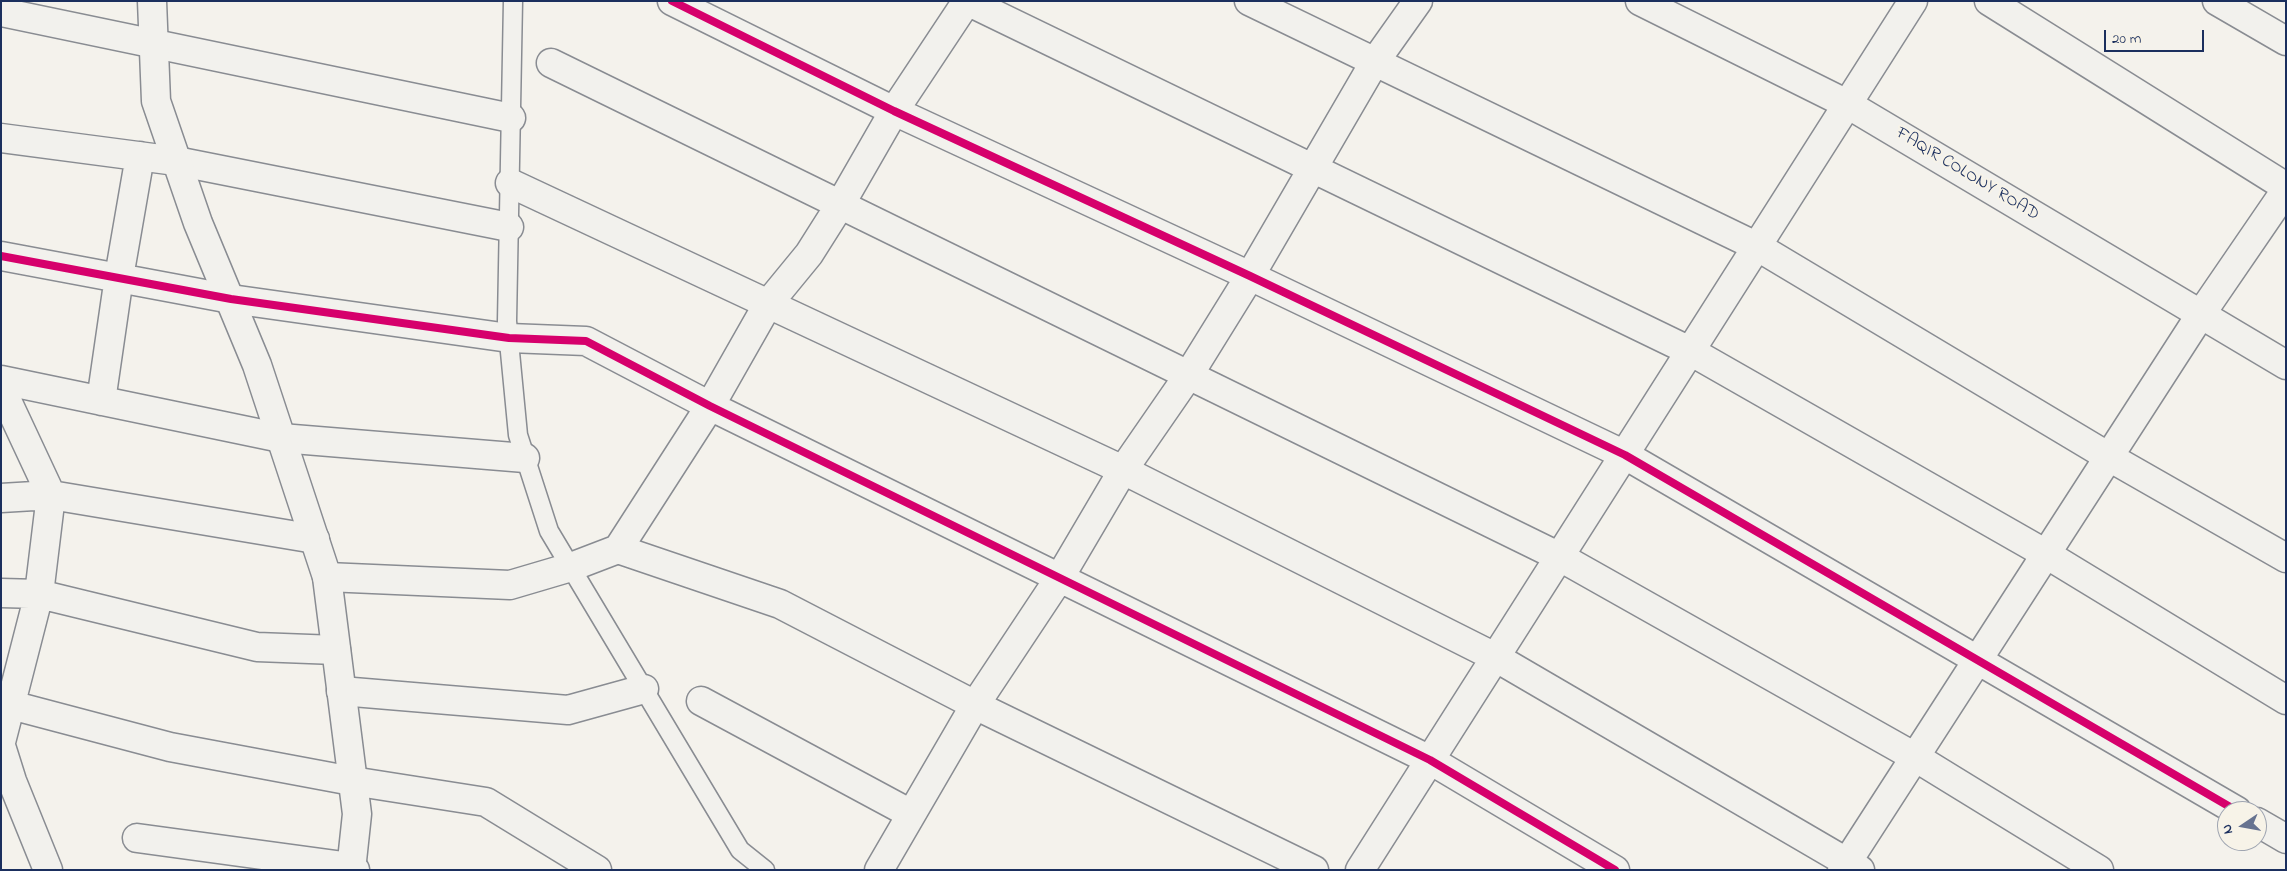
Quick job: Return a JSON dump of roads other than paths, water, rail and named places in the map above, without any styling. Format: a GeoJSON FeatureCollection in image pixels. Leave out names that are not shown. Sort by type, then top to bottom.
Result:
{"type":"FeatureCollection","features":[{"type":"Feature","properties":{"kind":"street"},"geometry":{"type":"LineString","coordinates":[[137,838],[352,869],[357,814],[327,577],[257,365],[198,223],[156,101],[152,1]]}},
{"type":"Feature","properties":{"kind":"street"},"geometry":{"type":"LineString","coordinates":[[672,1],[894,111],[1250,276],[1625,456],[2221,801]]}},
{"type":"Feature","properties":{"kind":"street"},"geometry":{"type":"LineString","coordinates":[[327,577],[510,585],[571,567],[618,549],[710,406],[768,304],[809,254],[894,111],[967,1],[1692,352],[2046,554],[2286,700]]}},
{"type":"Feature","properties":{"kind":"street"},"geometry":{"type":"LineString","coordinates":[[1249,1],[1758,247],[2109,457],[2286,558]]}},
{"type":"Feature","properties":{"kind":"street"},"geometry":{"type":"LineString","coordinates":[[879,870],[975,705],[1060,577],[1123,470],[1188,376],[1250,276],[1374,63],[1418,1]]}},
{"type":"Feature","properties":{"kind":"street","name":"FAQIR COLONY ROAD"},"geometry":{"type":"LineString","coordinates":[[1640,1],[1849,104],[2286,365]]}},
{"type":"Feature","properties":{"kind":"street"},"geometry":{"type":"LineString","coordinates":[[1360,870],[1692,352],[1913,1]]}},
{"type":"Feature","properties":{"kind":"street"},"geometry":{"type":"LineString","coordinates":[[510,183],[1123,470],[1495,657],[1850,867],[1915,757],[2201,314],[2286,188],[1989,1]]}},
{"type":"Feature","properties":{"kind":"street"},"geometry":{"type":"LineString","coordinates":[[2217,1],[2286,41]]}},
{"type":"Feature","properties":{"kind":"street"},"geometry":{"type":"LineString","coordinates":[[1,12],[511,118]]}},
{"type":"Feature","properties":{"kind":"street"},"geometry":{"type":"LineString","coordinates":[[551,63],[1560,557],[1915,757],[2099,870]]}},
{"type":"Feature","properties":{"kind":"street"},"geometry":{"type":"LineString","coordinates":[[1,138],[176,161],[509,227]]}},
{"type":"Feature","properties":{"kind":"street"},"geometry":{"type":"LineString","coordinates":[[101,401],[119,278],[140,156]]}},
{"type":"Feature","properties":{"kind":"street"},"geometry":{"type":"LineString","coordinates":[[1,256],[231,299],[509,338],[586,340],[710,406],[1430,760],[1615,870]]}},
{"type":"Feature","properties":{"kind":"street"},"geometry":{"type":"LineString","coordinates":[[1,380],[281,438],[525,458]]}},
{"type":"Feature","properties":{"kind":"street"},"geometry":{"type":"LineString","coordinates":[[1,388],[51,496],[39,594],[1,742]]}},
{"type":"Feature","properties":{"kind":"street"},"geometry":{"type":"LineString","coordinates":[[1,498],[51,496],[314,539]]}},
{"type":"Feature","properties":{"kind":"street"},"geometry":{"type":"LineString","coordinates":[[618,549],[780,604],[975,705],[1314,870]]}},
{"type":"Feature","properties":{"kind":"street"},"geometry":{"type":"LineString","coordinates":[[1,593],[39,594],[257,647],[336,650]]}},
{"type":"Feature","properties":{"kind":"street"},"geometry":{"type":"LineString","coordinates":[[341,691],[568,710],[644,689]]}},
{"type":"Feature","properties":{"kind":"street"},"geometry":{"type":"LineString","coordinates":[[701,701],[911,814]]}},
{"type":"Feature","properties":{"kind":"street"},"geometry":{"type":"LineString","coordinates":[[11,705],[170,747],[352,781],[486,802],[597,870]]}},
{"type":"Feature","properties":{"kind":"street"},"geometry":{"type":"LineString","coordinates":[[1,746],[12,781],[48,870]]}},
{"type":"Feature","properties":{"kind":"street"},"geometry":{"type":"LineString","coordinates":[[2267,828],[2286,839]]}},
{"type":"Feature","properties":{"kind":"lane"},"geometry":{"type":"LineString","coordinates":[[513,1],[507,321],[518,435],[549,531],[740,850],[765,870]]}}]}
